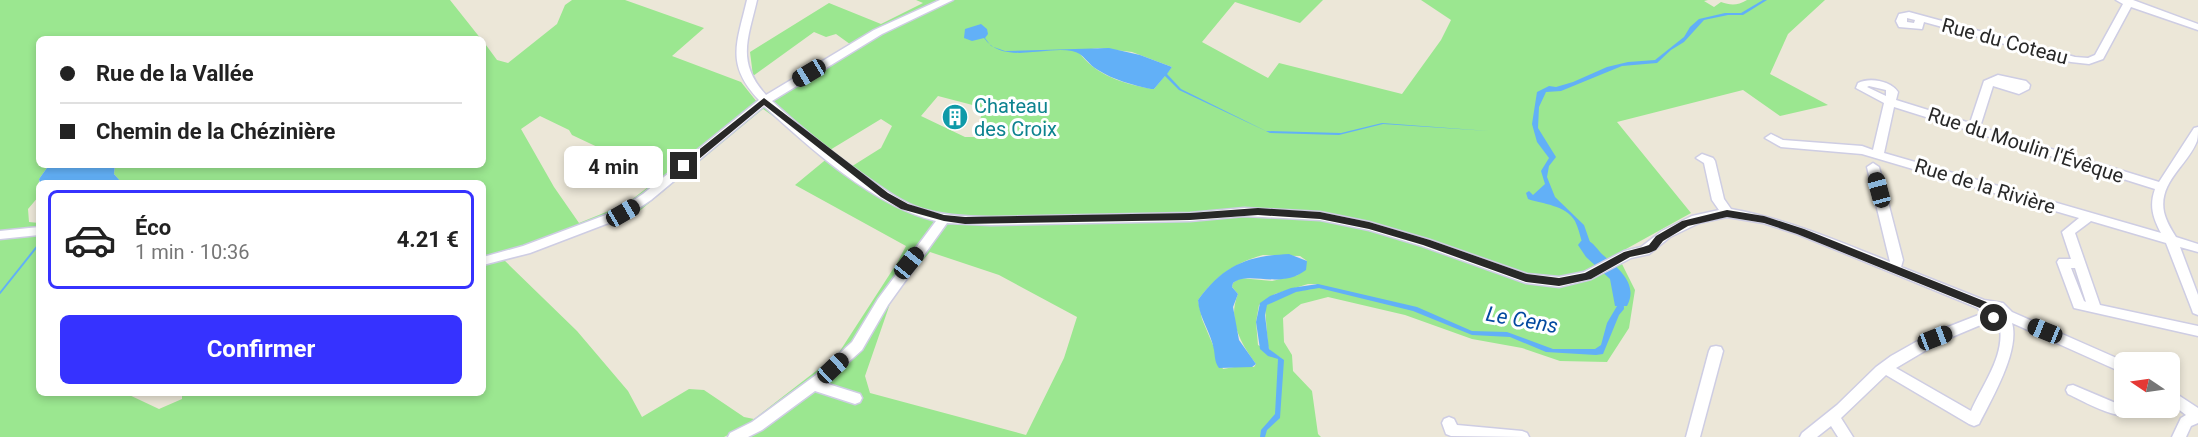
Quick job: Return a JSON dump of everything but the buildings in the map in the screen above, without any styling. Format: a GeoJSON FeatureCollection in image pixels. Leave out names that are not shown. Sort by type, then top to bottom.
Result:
{"type":"FeatureCollection","features":[{"type":"Feature","properties":{"kind":"street"},"geometry":{"type":"LineString","coordinates":[[752,0],[743,42],[744,74],[753,90],[884,195],[904,206],[944,218],[1003,221],[1190,217],[1244,212],[1320,216],[1369,226],[1426,243],[1495,268],[1542,281],[1569,281],[1587,276],[1628,254],[1652,247],[1659,238],[1685,223],[1727,213],[1779,224],[1894,270],[2114,364]]}},
{"type":"Feature","properties":{"kind":"street"},"geometry":{"type":"LineString","coordinates":[[486,260],[526,250],[623,213],[648,197],[764,101],[878,32],[948,0]]}},
{"type":"Feature","properties":{"kind":"street"},"geometry":{"type":"LineString","coordinates":[[2125,1],[2198,27]]}},
{"type":"Feature","properties":{"kind":"street","name":"Rue du Coteau"},"geometry":{"type":"LineString","coordinates":[[1920,18],[2075,60],[2089,61],[2099,57],[2125,1]]}},
{"type":"Feature","properties":{"kind":"street"},"geometry":{"type":"LineString","coordinates":[[1974,129],[1989,81]]}},
{"type":"Feature","properties":{"kind":"street","name":"Rue du Moulin l'Évêque"},"geometry":{"type":"LineString","coordinates":[[1878,154],[1890,102],[2161,187]]}},
{"type":"Feature","properties":{"kind":"street"},"geometry":{"type":"LineString","coordinates":[[2198,131],[2193,150],[2161,187],[2157,206],[2159,219],[2198,310]]}},
{"type":"Feature","properties":{"kind":"street","name":"Rue de la Rivière"},"geometry":{"type":"LineString","coordinates":[[1771,138],[1781,143],[1862,150],[1878,154],[2198,248]]}},
{"type":"Feature","properties":{"kind":"street"},"geometry":{"type":"LineString","coordinates":[[1702,158],[1708,161],[1718,200],[1727,213]]}},
{"type":"Feature","properties":{"kind":"street"},"geometry":{"type":"LineString","coordinates":[[1873,167],[1897,260],[1894,270]]}},
{"type":"Feature","properties":{"kind":"street"},"geometry":{"type":"LineString","coordinates":[[2088,217],[2068,232],[2095,309],[2198,331]]}},
{"type":"Feature","properties":{"kind":"street"},"geometry":{"type":"LineString","coordinates":[[735,437],[757,426],[813,385],[857,346],[883,302],[944,218]]}},
{"type":"Feature","properties":{"kind":"street"},"geometry":{"type":"LineString","coordinates":[[0,235],[36,231]]}},
{"type":"Feature","properties":{"kind":"street"},"geometry":{"type":"LineString","coordinates":[[1885,368],[1974,420],[1979,404],[1994,382],[2009,332],[1997,314]]}},
{"type":"Feature","properties":{"kind":"street"},"geometry":{"type":"LineString","coordinates":[[1807,437],[1885,368],[1935,338],[1997,314]]}},
{"type":"Feature","properties":{"kind":"street"},"geometry":{"type":"LineString","coordinates":[[1693,437],[1716,351]]}},
{"type":"Feature","properties":{"kind":"street"},"geometry":{"type":"LineString","coordinates":[[813,385],[855,398]]}},
{"type":"Feature","properties":{"kind":"street"},"geometry":{"type":"LineString","coordinates":[[2073,390],[2114,409]]}},
{"type":"Feature","properties":{"kind":"street"},"geometry":{"type":"LineString","coordinates":[[2179,437],[2186,422],[2198,416],[2180,403]]}},
{"type":"Feature","properties":{"kind":"street"},"geometry":{"type":"LineString","coordinates":[[1832,417],[1846,437]]}},
{"type":"Feature","properties":{"kind":"street"},"geometry":{"type":"LineString","coordinates":[[1449,423],[1451,430],[1522,437]]}},
{"type":"Feature","properties":{"kind":"green space"},"geometry":{"type":"Polygon","coordinates":[[[0,0],[450,0],[479,36],[36,36],[36,168],[47,168],[39,180],[36,180],[36,200],[28,209],[29,222],[36,223],[36,396],[131,396],[159,409],[182,399],[182,396],[486,396],[486,180],[119,180],[114,174],[115,168],[486,168],[486,45],[497,60],[508,63],[557,24],[565,5],[572,0],[625,0],[704,28],[672,56],[741,82],[761,107],[854,47],[836,34],[826,37],[814,32],[753,76],[750,52],[829,3],[881,24],[923,3],[916,0],[1323,0],[1300,23],[1235,2],[1202,42],[1268,78],[1279,63],[1402,94],[1441,40],[1451,20],[1421,0],[1708,0],[1704,1],[1714,7],[1721,2],[1734,4],[1747,0],[1825,0],[1788,34],[1770,74],[1828,105],[1780,116],[1743,90],[1617,122],[1691,213],[1617,254],[1635,290],[1629,328],[1607,362],[1560,361],[1522,348],[1472,339],[1405,315],[1328,297],[1301,304],[1283,318],[1284,342],[1292,355],[1293,371],[1312,391],[1318,434],[1321,437],[731,437],[730,434],[724,437],[0,437],[0,0]],[[1098,48],[1078,51],[1102,73],[1122,82],[1154,89],[1172,67],[1132,52],[1098,48]],[[938,96],[921,116],[965,137],[974,137],[984,108],[938,96]],[[763,109],[637,213],[504,260],[577,331],[628,391],[642,417],[689,389],[704,390],[744,417],[754,419],[838,354],[906,246],[795,185],[829,157],[846,170],[881,148],[892,126],[881,119],[825,153],[763,109]],[[540,116],[521,129],[554,187],[579,223],[626,204],[661,177],[572,135],[569,130],[540,116]],[[930,252],[893,295],[865,376],[870,393],[1026,435],[1064,358],[1077,317],[999,275],[930,252]],[[1263,255],[1234,266],[1219,277],[1198,300],[1202,319],[1223,369],[1240,366],[1254,367],[1256,364],[1237,331],[1234,313],[1238,294],[1232,287],[1233,283],[1240,278],[1272,281],[1298,275],[1307,261],[1300,256],[1263,255]],[[1308,284],[1275,294],[1259,305],[1256,322],[1258,345],[1284,360],[1270,351],[1268,346],[1265,307],[1280,296],[1313,289],[1317,284],[1308,284]]]}},
{"type":"Feature","properties":{"kind":"water"},"geometry":{"type":"Polygon","coordinates":[[[1767,0],[1743,15],[1728,15],[1704,20],[1684,42],[1657,63],[1622,66],[1561,91],[1546,92],[1539,107],[1538,128],[1556,157],[1549,166],[1547,177],[1555,197],[1584,225],[1591,245],[1601,260],[1592,258],[1585,249],[1578,227],[1571,216],[1560,208],[1528,199],[1526,193],[1529,191],[1533,195],[1545,184],[1541,171],[1549,158],[1537,142],[1532,124],[1537,92],[1549,86],[1556,87],[1573,82],[1607,67],[1628,62],[1655,60],[1684,37],[1699,19],[1725,13],[1741,13],[1767,0]]]}},
{"type":"Feature","properties":{"kind":"water"},"geometry":{"type":"Polygon","coordinates":[[[981,24],[987,29],[988,34],[985,38],[988,42],[984,38],[972,41],[964,38],[965,29],[981,24]]]}},
{"type":"Feature","properties":{"kind":"water"},"geometry":{"type":"Polygon","coordinates":[[[995,47],[1005,51],[1109,48],[1140,55],[1172,67],[1167,74],[1181,89],[1266,131],[1341,133],[1382,123],[1489,131],[1383,124],[1339,135],[1270,133],[1179,90],[1165,76],[1154,89],[1151,89],[1110,77],[1076,52],[1061,50],[1013,53],[1002,51],[995,47]]]}},
{"type":"Feature","properties":{"kind":"water"},"geometry":{"type":"Polygon","coordinates":[[[47,168],[115,168],[114,174],[119,180],[39,180],[47,168]]]}},
{"type":"Feature","properties":{"kind":"water"},"geometry":{"type":"Polygon","coordinates":[[[1289,254],[1307,261],[1306,270],[1286,279],[1248,278],[1233,283],[1232,287],[1238,294],[1233,307],[1239,340],[1256,364],[1252,367],[1219,368],[1200,313],[1198,300],[1217,278],[1237,265],[1261,257],[1289,254]]]}},
{"type":"Feature","properties":{"kind":"water","name":"Le Cens"},"geometry":{"type":"Polygon","coordinates":[[[1615,282],[1623,284],[1624,309],[1619,315],[1603,354],[1596,355],[1546,352],[1510,337],[1472,335],[1413,311],[1319,288],[1296,292],[1267,305],[1265,315],[1269,349],[1284,360],[1280,418],[1267,430],[1265,437],[1260,437],[1261,430],[1275,414],[1278,359],[1268,356],[1260,349],[1256,322],[1260,303],[1270,296],[1291,288],[1318,284],[1417,307],[1472,331],[1507,332],[1553,349],[1595,349],[1601,345],[1607,323],[1617,306],[1615,282]]]}},
{"type":"Feature","properties":{"kind":"waterway","name":"Le Cens"},"geometry":{"type":"LineString","coordinates":[[1586,245],[1597,259],[1616,274],[1622,290],[1621,302]]}},
{"type":"Feature","properties":{"kind":"waterway"},"geometry":{"type":"LineString","coordinates":[[0,293],[36,248]]}},
{"type":"Feature","properties":{"kind":"place","name":"Chateau des Croix"},"geometry":{"type":"Point","coordinates":[955,117]}},
{"type":"Feature","properties":{"kind":"route"},"geometry":{"type":"LineString","coordinates":[[684,166],[764,101],[884,195],[904,206],[944,218],[991,221],[1190,217],[1244,212],[1320,216],[1369,226],[1426,243],[1526,278],[1559,282],[1587,276],[1628,254],[1652,247],[1659,238],[1685,223],[1727,213],[1764,219],[1801,231],[1985,306],[1985,312],[1994,318]]}}]}
